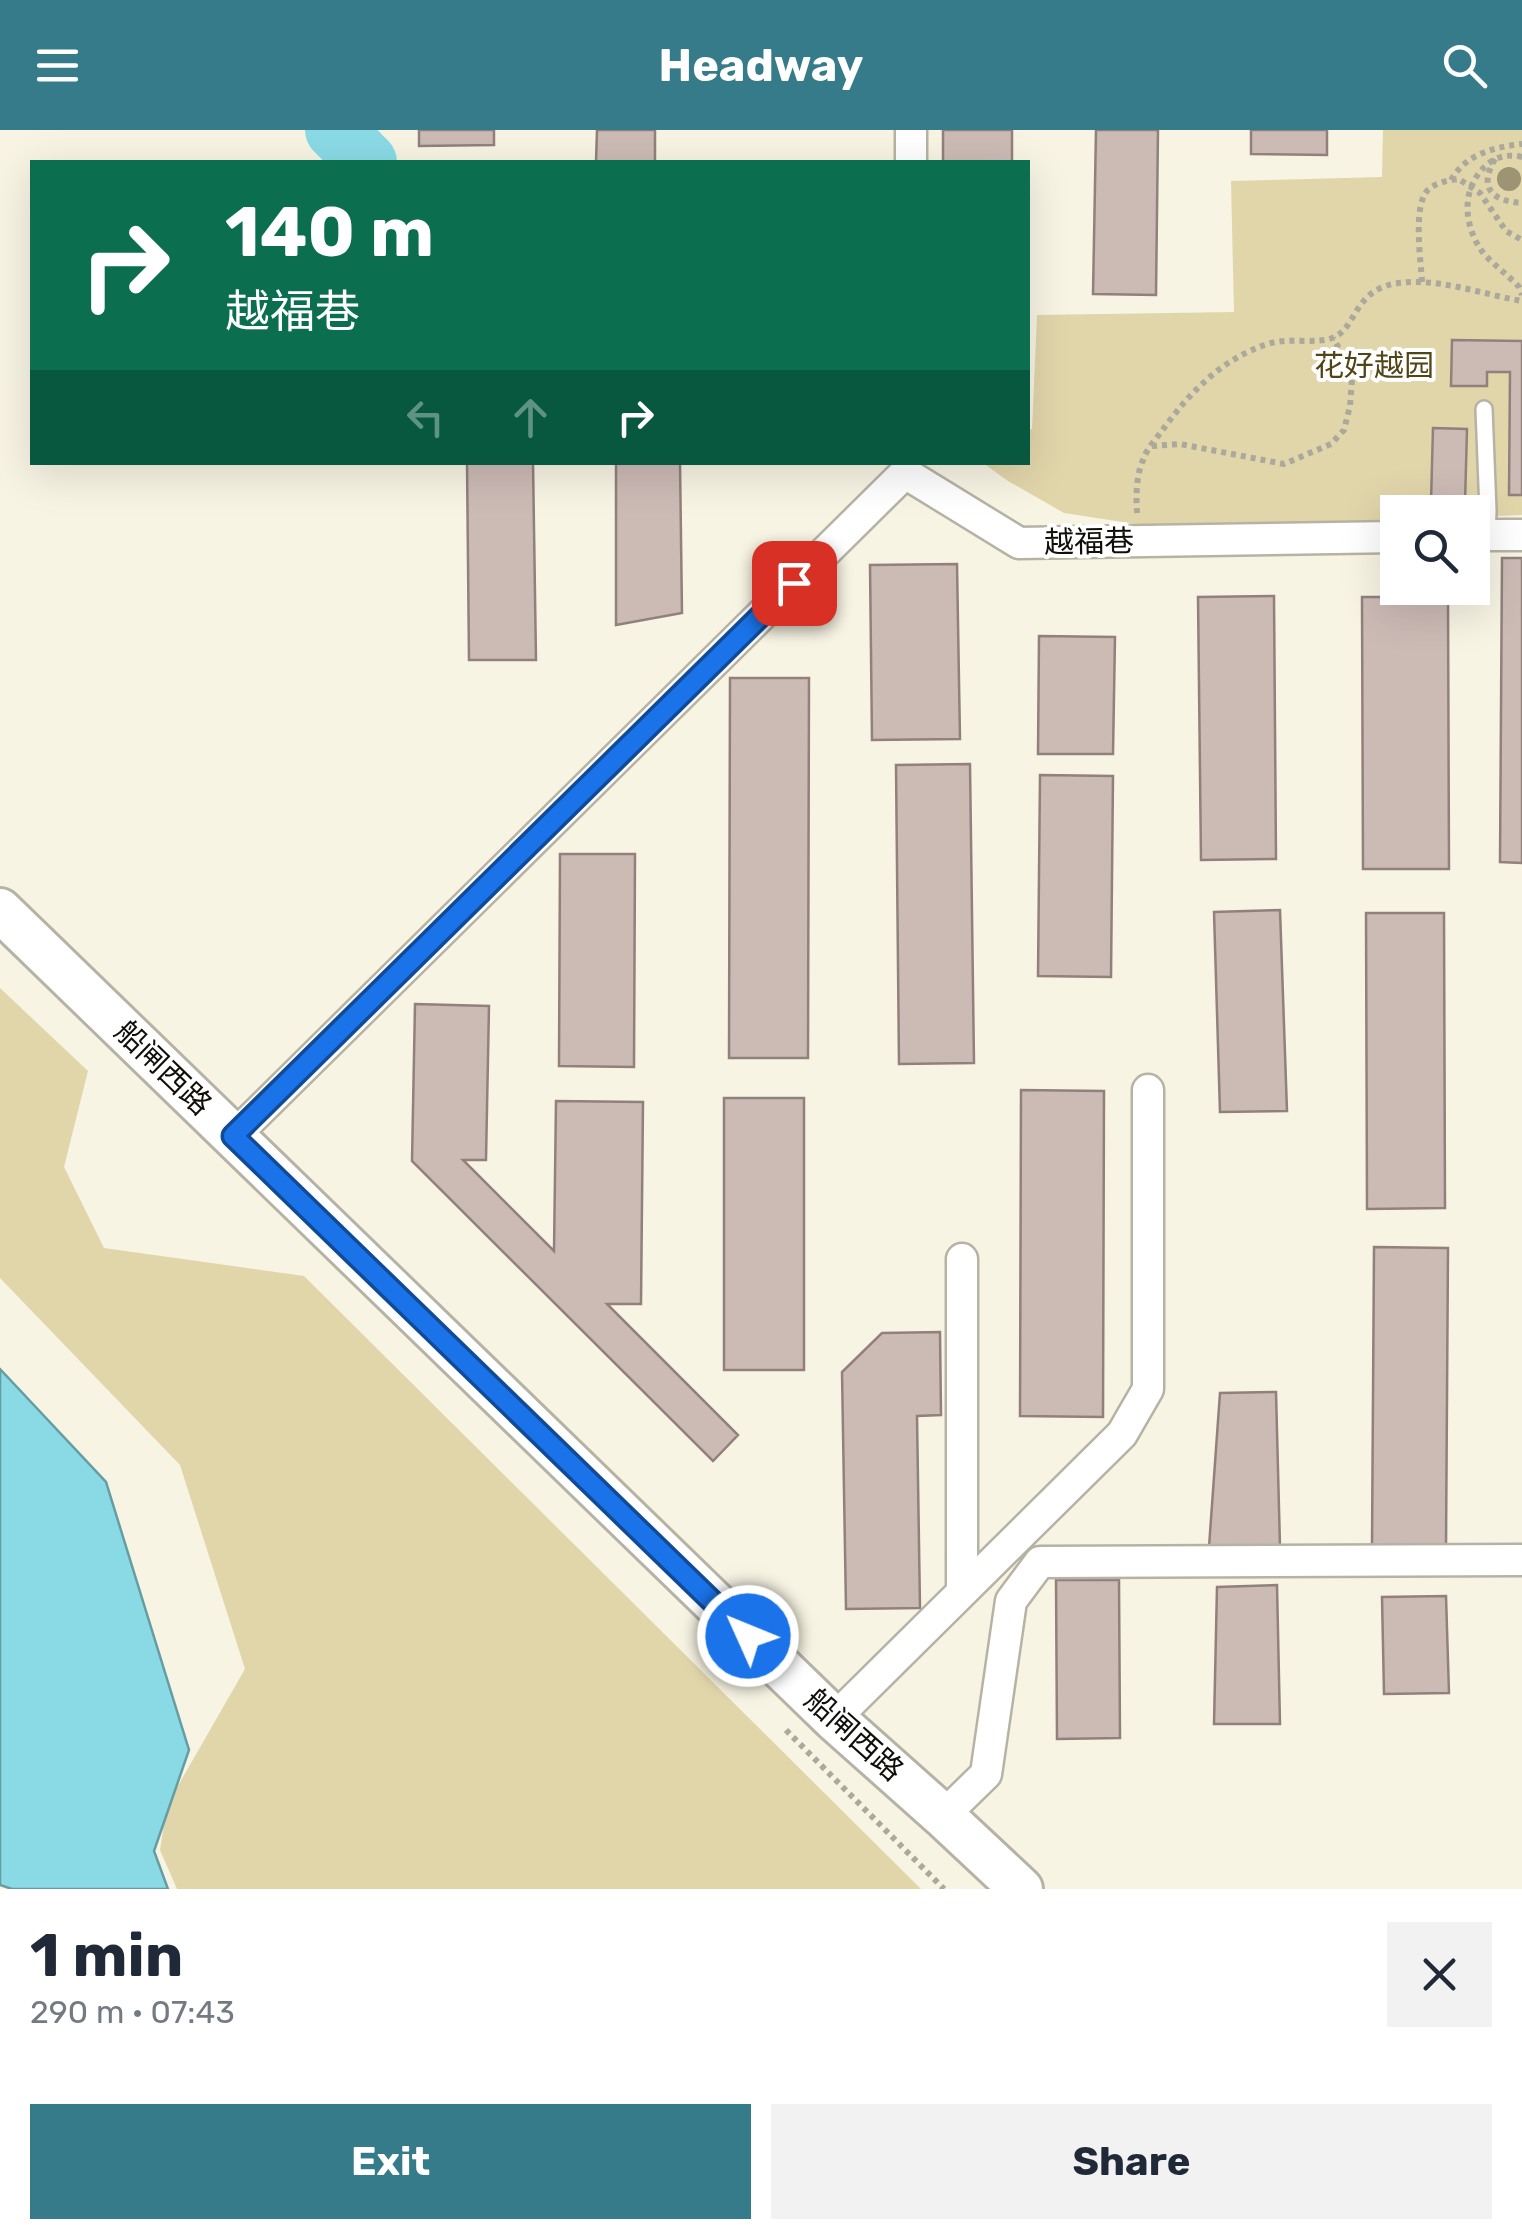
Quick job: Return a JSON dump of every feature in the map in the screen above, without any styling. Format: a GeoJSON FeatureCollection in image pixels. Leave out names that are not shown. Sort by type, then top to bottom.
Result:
{"type":"FeatureCollection","features":[{"type":"Feature","properties":{"kind":"street"},"geometry":{"type":"LineString","coordinates":[[910,160],[911,130]]}},
{"type":"Feature","properties":{"kind":"street","name":"越福巷"},"geometry":{"type":"LineString","coordinates":[[233,1136],[906,468],[1020,543],[1380,536]]}},
{"type":"Feature","properties":{"kind":"street"},"geometry":{"type":"LineString","coordinates":[[1490,535],[1522,535]]}},
{"type":"Feature","properties":{"kind":"street","name":"船闸西路"},"geometry":{"type":"LineString","coordinates":[[0,910],[834,1719],[1021,1889]]}},
{"type":"Feature","properties":{"kind":"street"},"geometry":{"type":"LineString","coordinates":[[834,1719],[1122,1434],[1148,1389],[1148,1090]]}},
{"type":"Feature","properties":{"kind":"street"},"geometry":{"type":"LineString","coordinates":[[962,1259],[962,1592]]}},
{"type":"Feature","properties":{"kind":"street"},"geometry":{"type":"LineString","coordinates":[[943,1816],[986,1774],[1011,1601],[1040,1562],[1522,1560]]}},
{"type":"Feature","properties":{"kind":"lane"},"geometry":{"type":"LineString","coordinates":[[1484,408],[1487,495]]}},
{"type":"Feature","properties":{"kind":"path"},"geometry":{"type":"LineString","coordinates":[[1450,180],[1474,156],[1497,147],[1522,144]]}},
{"type":"Feature","properties":{"kind":"path"},"geometry":{"type":"LineString","coordinates":[[1138,517],[1138,476],[1143,458],[1200,386],[1230,362],[1273,343],[1333,338],[1346,328],[1368,296],[1379,287],[1397,283],[1422,282],[1522,298],[1519,287],[1482,251],[1469,220],[1467,203],[1475,178],[1484,166],[1512,154],[1522,156]]}},
{"type":"Feature","properties":{"kind":"path"},"geometry":{"type":"LineString","coordinates":[[1495,159],[1487,177],[1490,192],[1498,199],[1522,203]]}},
{"type":"Feature","properties":{"kind":"path"},"geometry":{"type":"LineString","coordinates":[[1422,282],[1420,202],[1429,189],[1450,180],[1460,178],[1480,192],[1506,231],[1522,240]]}},
{"type":"Feature","properties":{"kind":"path"},"geometry":{"type":"LineString","coordinates":[[1151,446],[1180,444],[1284,464],[1331,444],[1344,430],[1352,379],[1333,338]]}},
{"type":"Feature","properties":{"kind":"green space","name":"花好越园"},"geometry":{"type":"Polygon","coordinates":[[[1383,130],[1522,130],[1522,515],[1490,516],[1490,495],[1380,495],[1380,522],[1136,524],[1064,513],[986,465],[1030,465],[1037,315],[1234,312],[1231,181],[1382,177],[1383,130]]]}},
{"type":"Feature","properties":{"kind":"green space"},"geometry":{"type":"Polygon","coordinates":[[[0,988],[88,1071],[64,1167],[104,1248],[304,1276],[921,1889],[177,1889],[160,1850],[167,1805],[245,1669],[180,1465],[0,1278],[0,988]]]}},
{"type":"Feature","properties":{"kind":"water"},"geometry":{"type":"Polygon","coordinates":[[[0,1369],[106,1482],[189,1750],[154,1851],[168,1889],[12,1889],[0,1885],[0,1369]]]}},
{"type":"Feature","properties":{"kind":"building"},"geometry":{"type":"Polygon","coordinates":[[[419,130],[494,130],[494,145],[419,146],[419,130]]]}},
{"type":"Feature","properties":{"kind":"building"},"geometry":{"type":"Polygon","coordinates":[[[597,130],[655,130],[655,160],[596,160],[597,130]]]}},
{"type":"Feature","properties":{"kind":"building"},"geometry":{"type":"Polygon","coordinates":[[[943,130],[1012,130],[1012,160],[943,160],[943,130]]]}},
{"type":"Feature","properties":{"kind":"building"},"geometry":{"type":"Polygon","coordinates":[[[1096,130],[1158,130],[1156,295],[1093,294],[1096,130]]]}},
{"type":"Feature","properties":{"kind":"building"},"geometry":{"type":"Polygon","coordinates":[[[1251,130],[1327,130],[1327,155],[1251,154],[1251,130]]]}},
{"type":"Feature","properties":{"kind":"building"},"geometry":{"type":"Polygon","coordinates":[[[1452,340],[1522,341],[1522,495],[1509,495],[1510,372],[1487,372],[1487,386],[1451,386],[1452,340]]]}},
{"type":"Feature","properties":{"kind":"building"},"geometry":{"type":"Polygon","coordinates":[[[1433,428],[1467,429],[1465,495],[1431,495],[1433,428]]]}},
{"type":"Feature","properties":{"kind":"building"},"geometry":{"type":"Polygon","coordinates":[[[467,465],[533,465],[536,660],[469,660],[467,465]]]}},
{"type":"Feature","properties":{"kind":"building"},"geometry":{"type":"Polygon","coordinates":[[[616,465],[680,465],[682,613],[616,625],[616,465]]]}},
{"type":"Feature","properties":{"kind":"building"},"geometry":{"type":"Polygon","coordinates":[[[1502,558],[1522,558],[1522,863],[1500,862],[1502,558]]]}},
{"type":"Feature","properties":{"kind":"building"},"geometry":{"type":"Polygon","coordinates":[[[957,564],[960,739],[872,740],[870,565],[957,564]]]}},
{"type":"Feature","properties":{"kind":"building"},"geometry":{"type":"Polygon","coordinates":[[[1274,596],[1276,859],[1201,860],[1198,597],[1274,596]]]}},
{"type":"Feature","properties":{"kind":"building"},"geometry":{"type":"Polygon","coordinates":[[[1362,597],[1380,597],[1380,605],[1448,605],[1449,869],[1363,869],[1362,597]]]}},
{"type":"Feature","properties":{"kind":"building"},"geometry":{"type":"Polygon","coordinates":[[[1039,636],[1115,637],[1113,754],[1038,754],[1039,636]]]}},
{"type":"Feature","properties":{"kind":"building"},"geometry":{"type":"Polygon","coordinates":[[[730,678],[809,678],[808,1058],[729,1058],[730,678]]]}},
{"type":"Feature","properties":{"kind":"building"},"geometry":{"type":"Polygon","coordinates":[[[970,764],[974,1063],[899,1064],[896,765],[970,764]]]}},
{"type":"Feature","properties":{"kind":"building"},"geometry":{"type":"Polygon","coordinates":[[[1040,775],[1113,776],[1111,977],[1038,976],[1040,775]]]}},
{"type":"Feature","properties":{"kind":"building"},"geometry":{"type":"Polygon","coordinates":[[[560,854],[635,854],[634,1067],[559,1066],[560,854]]]}},
{"type":"Feature","properties":{"kind":"building"},"geometry":{"type":"Polygon","coordinates":[[[1280,910],[1287,1111],[1220,1112],[1214,912],[1280,910]]]}},
{"type":"Feature","properties":{"kind":"building"},"geometry":{"type":"Polygon","coordinates":[[[1366,913],[1444,913],[1445,1208],[1367,1209],[1366,913]]]}},
{"type":"Feature","properties":{"kind":"building"},"geometry":{"type":"Polygon","coordinates":[[[415,1004],[489,1006],[486,1160],[463,1160],[554,1251],[556,1101],[643,1102],[641,1304],[607,1304],[738,1435],[713,1461],[412,1161],[415,1004]]]}},
{"type":"Feature","properties":{"kind":"building"},"geometry":{"type":"Polygon","coordinates":[[[1021,1090],[1104,1091],[1103,1417],[1020,1416],[1021,1090]]]}},
{"type":"Feature","properties":{"kind":"building"},"geometry":{"type":"Polygon","coordinates":[[[724,1098],[804,1098],[804,1370],[724,1370],[724,1098]]]}},
{"type":"Feature","properties":{"kind":"building"},"geometry":{"type":"Polygon","coordinates":[[[1374,1247],[1448,1248],[1446,1548],[1372,1547],[1374,1247]]]}},
{"type":"Feature","properties":{"kind":"building"},"geometry":{"type":"Polygon","coordinates":[[[940,1332],[941,1415],[917,1416],[920,1608],[846,1609],[842,1372],[882,1333],[940,1332]]]}},
{"type":"Feature","properties":{"kind":"building"},"geometry":{"type":"Polygon","coordinates":[[[1276,1392],[1280,1547],[1209,1547],[1220,1393],[1276,1392]]]}},
{"type":"Feature","properties":{"kind":"building"},"geometry":{"type":"Polygon","coordinates":[[[1056,1580],[1119,1580],[1120,1738],[1057,1739],[1056,1580]]]}},
{"type":"Feature","properties":{"kind":"building"},"geometry":{"type":"Polygon","coordinates":[[[1277,1585],[1280,1724],[1214,1724],[1217,1587],[1277,1585]]]}},
{"type":"Feature","properties":{"kind":"building"},"geometry":{"type":"Polygon","coordinates":[[[1446,1596],[1449,1693],[1384,1694],[1382,1597],[1446,1596]]]}},
{"type":"Feature","properties":{"kind":"waterway"},"geometry":{"type":"LineString","coordinates":[[335,130],[365,160]]}},
{"type":"Feature","properties":{"kind":"route"},"geometry":{"type":"LineString","coordinates":[[748,1636],[233,1136],[794,583]]}}]}
